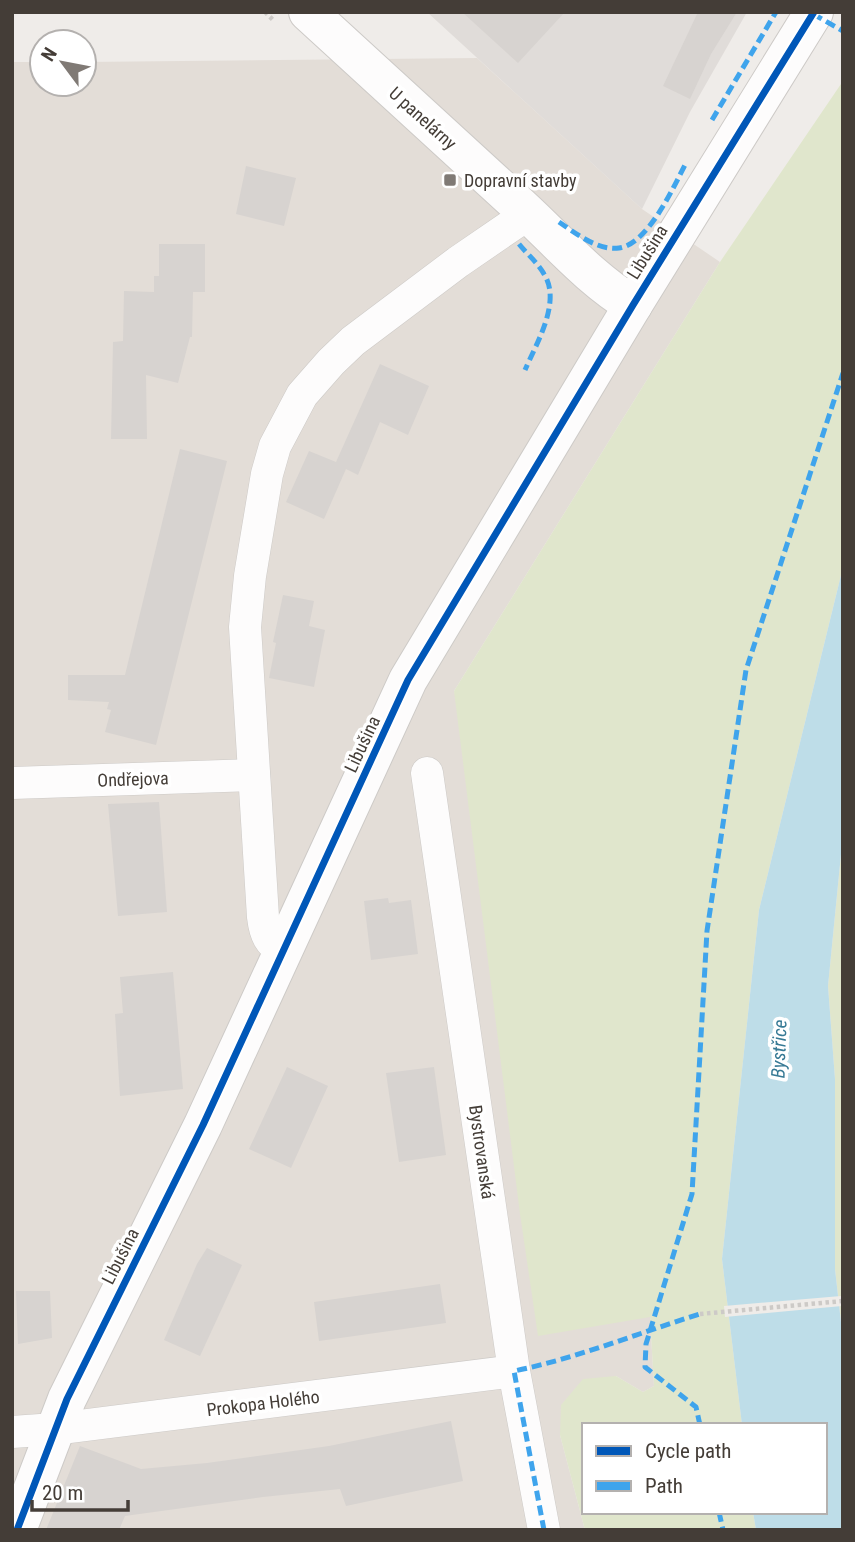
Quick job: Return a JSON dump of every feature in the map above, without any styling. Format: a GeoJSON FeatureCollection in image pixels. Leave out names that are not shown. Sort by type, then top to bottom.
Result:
{"type":"FeatureCollection","features":[{"type":"Feature","properties":{"kind":"street","name":"U panelárny"},"geometry":{"type":"LineString","coordinates":[[308,12],[528,214],[590,275],[633,305]]}},
{"type":"Feature","properties":{"kind":"street","name":"Libušina"},"geometry":{"type":"LineString","coordinates":[[17,1530],[77,1378],[203,1125],[408,680],[633,305],[814,12]]}},
{"type":"Feature","properties":{"kind":"street"},"geometry":{"type":"LineString","coordinates":[[284,952],[270,941],[265,930],[245,627],[250,576],[267,474],[275,446],[302,395],[353,341],[458,262],[528,214]]}},
{"type":"Feature","properties":{"kind":"street","name":"Bystrovanská"},"geometry":{"type":"LineString","coordinates":[[427,773],[514,1371],[544,1530]]}},
{"type":"Feature","properties":{"kind":"street","name":"Ondřejova"},"geometry":{"type":"LineString","coordinates":[[12,783],[254,775]]}},
{"type":"Feature","properties":{"kind":"street","name":"Prokopa Holého"},"geometry":{"type":"LineString","coordinates":[[12,1432],[55,1429],[514,1371]]}},
{"type":"Feature","properties":{"kind":"path"},"geometry":{"type":"LineString","coordinates":[[700,1314],[843,1301]]}},
{"type":"Feature","properties":{"kind":"shaded area"},"geometry":{"type":"Polygon","coordinates":[[[427,12],[747,12],[690,112],[642,209],[427,12]]]}},
{"type":"Feature","properties":{"kind":"shaded area"},"geometry":{"type":"Polygon","coordinates":[[[477,58],[642,209],[720,262],[454,691],[650,1317],[654,1386],[643,1392],[616,1376],[560,1435],[585,1530],[12,1530],[12,62],[28,62],[28,98],[98,98],[98,62],[477,58]]]}},
{"type":"Feature","properties":{"kind":"green space"},"geometry":{"type":"Polygon","coordinates":[[[843,81],[843,567],[759,910],[722,1259],[742,1423],[582,1423],[582,1514],[753,1514],[756,1530],[585,1530],[560,1435],[561,1405],[583,1379],[616,1376],[643,1392],[654,1386],[650,1317],[538,1336],[454,691],[720,262],[843,81]]]}},
{"type":"Feature","properties":{"kind":"green space"},"geometry":{"type":"Polygon","coordinates":[[[843,834],[843,1340],[835,1269],[835,1079],[828,986],[843,834]]]}},
{"type":"Feature","properties":{"kind":"water","name":"Bystřice"},"geometry":{"type":"Polygon","coordinates":[[[843,567],[843,834],[828,986],[835,1079],[835,1269],[843,1340],[843,1530],[756,1530],[753,1514],[827,1514],[827,1423],[742,1423],[722,1259],[759,910],[843,567]]]}},
{"type":"Feature","properties":{"kind":"pier"},"geometry":{"type":"Polygon","coordinates":[[[841,1296],[842,1306],[725,1317],[724,1306],[841,1296]]]}},
{"type":"Feature","properties":{"kind":"building"},"geometry":{"type":"Polygon","coordinates":[[[462,12],[565,12],[518,63],[462,12]]]}},
{"type":"Feature","properties":{"kind":"building"},"geometry":{"type":"Polygon","coordinates":[[[698,12],[737,12],[711,54],[690,99],[663,86],[698,12]]]}},
{"type":"Feature","properties":{"kind":"building"},"geometry":{"type":"Polygon","coordinates":[[[246,166],[296,178],[284,226],[236,214],[246,166]]]}},
{"type":"Feature","properties":{"kind":"building"},"geometry":{"type":"Polygon","coordinates":[[[159,244],[205,244],[205,292],[193,292],[192,337],[178,383],[146,375],[147,439],[111,439],[113,342],[123,341],[124,291],[154,292],[154,276],[159,276],[159,244]]]}},
{"type":"Feature","properties":{"kind":"building"},"geometry":{"type":"Polygon","coordinates":[[[380,364],[429,386],[408,435],[380,422],[358,475],[346,469],[324,519],[286,502],[309,451],[336,462],[380,364]]]}},
{"type":"Feature","properties":{"kind":"building"},"geometry":{"type":"Polygon","coordinates":[[[180,449],[227,461],[156,745],[105,732],[111,710],[107,709],[109,702],[68,700],[68,675],[125,675],[180,449]]]}},
{"type":"Feature","properties":{"kind":"building"},"geometry":{"type":"Polygon","coordinates":[[[283,595],[314,601],[309,626],[325,630],[314,687],[269,678],[283,595]]]}},
{"type":"Feature","properties":{"kind":"building"},"geometry":{"type":"Polygon","coordinates":[[[159,802],[167,912],[118,916],[108,804],[159,802]]]}},
{"type":"Feature","properties":{"kind":"building"},"geometry":{"type":"Polygon","coordinates":[[[388,898],[389,903],[411,900],[418,954],[371,960],[364,901],[388,898]]]}},
{"type":"Feature","properties":{"kind":"building"},"geometry":{"type":"Polygon","coordinates":[[[173,972],[183,1089],[120,1096],[115,1014],[123,1013],[120,977],[173,972]]]}},
{"type":"Feature","properties":{"kind":"building"},"geometry":{"type":"Polygon","coordinates":[[[287,1067],[328,1086],[291,1168],[249,1149],[287,1067]]]}},
{"type":"Feature","properties":{"kind":"building"},"geometry":{"type":"Polygon","coordinates":[[[434,1067],[446,1155],[399,1162],[386,1073],[434,1067]]]}},
{"type":"Feature","properties":{"kind":"building"},"geometry":{"type":"Polygon","coordinates":[[[207,1248],[242,1265],[200,1356],[164,1340],[197,1264],[207,1248]]]}},
{"type":"Feature","properties":{"kind":"building"},"geometry":{"type":"Polygon","coordinates":[[[440,1284],[446,1323],[319,1341],[314,1302],[440,1284]]]}},
{"type":"Feature","properties":{"kind":"building"},"geometry":{"type":"Polygon","coordinates":[[[16,1291],[50,1291],[52,1338],[18,1344],[16,1291]]]}},
{"type":"Feature","properties":{"kind":"building"},"geometry":{"type":"Polygon","coordinates":[[[451,1421],[463,1481],[346,1506],[340,1489],[125,1516],[119,1530],[46,1530],[80,1446],[141,1469],[329,1446],[451,1421]]]}},
{"type":"Feature","properties":{"kind":"marked path"},"geometry":{"type":"LineString","coordinates":[[712,120],[776,12]]}},
{"type":"Feature","properties":{"kind":"marked path"},"geometry":{"type":"LineString","coordinates":[[813,14],[843,31]]}},
{"type":"Feature","properties":{"kind":"marked path"},"geometry":{"type":"LineString","coordinates":[[559,222],[603,247],[619,248],[630,244],[640,237],[659,213],[686,163]]}},
{"type":"Feature","properties":{"kind":"marked path"},"geometry":{"type":"LineString","coordinates":[[519,244],[544,274],[550,297],[541,336],[525,370]]}},
{"type":"Feature","properties":{"kind":"marked path"},"geometry":{"type":"LineString","coordinates":[[700,1423],[696,1407],[645,1367],[646,1344],[692,1194],[707,931],[746,670],[843,373]]}},
{"type":"Feature","properties":{"kind":"marked path"},"geometry":{"type":"LineString","coordinates":[[544,1530],[514,1371],[585,1352],[700,1314]]}},
{"type":"Feature","properties":{"kind":"marked path"},"geometry":{"type":"LineString","coordinates":[[719,1514],[723,1530]]}},
{"type":"Feature","properties":{"kind":"cycle path"},"geometry":{"type":"LineString","coordinates":[[17,1530],[67,1399],[203,1125],[408,680],[633,305],[814,12]]}},
{"type":"Feature","properties":{"kind":"place","name":"Dopravní stavby"},"geometry":{"type":"Point","coordinates":[450,180]}}]}
